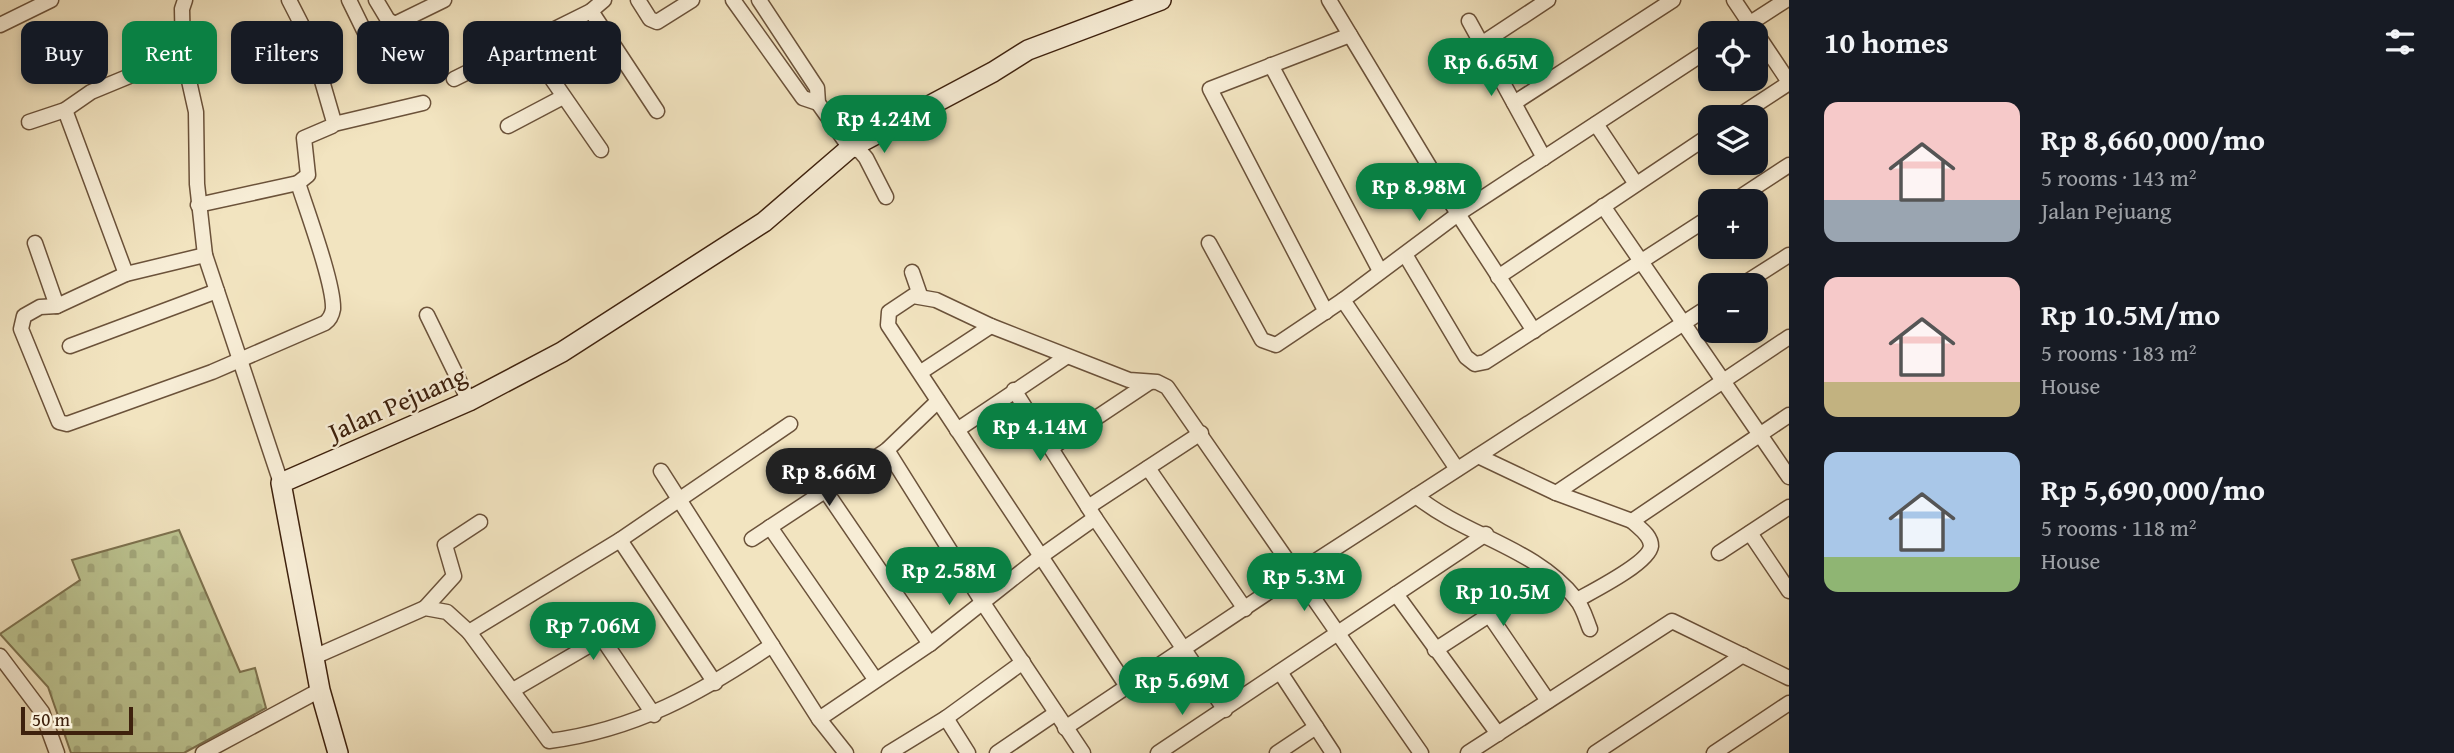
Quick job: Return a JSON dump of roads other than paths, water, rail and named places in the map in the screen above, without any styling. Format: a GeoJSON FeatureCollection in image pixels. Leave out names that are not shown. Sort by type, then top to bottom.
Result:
{"type":"FeatureCollection","features":[{"type":"Feature","properties":{"kind":"street"},"geometry":{"type":"LineString","coordinates":[[0,25],[51,0]]}},
{"type":"Feature","properties":{"kind":"street"},"geometry":{"type":"LineString","coordinates":[[182,21],[185,0]]}},
{"type":"Feature","properties":{"kind":"street"},"geometry":{"type":"LineString","coordinates":[[289,0],[312,43],[334,124]]}},
{"type":"Feature","properties":{"kind":"street"},"geometry":{"type":"LineString","coordinates":[[349,0],[359,21]]}},
{"type":"Feature","properties":{"kind":"street"},"geometry":{"type":"LineString","coordinates":[[376,0],[388,20],[395,23],[444,0]]}},
{"type":"Feature","properties":{"kind":"street"},"geometry":{"type":"LineString","coordinates":[[571,21],[591,11],[604,0]]}},
{"type":"Feature","properties":{"kind":"street"},"geometry":{"type":"LineString","coordinates":[[638,0],[650,19],[657,22],[692,0]]}},
{"type":"Feature","properties":{"kind":"street"},"geometry":{"type":"LineString","coordinates":[[733,0],[803,98],[818,103]]}},
{"type":"Feature","properties":{"kind":"street"},"geometry":{"type":"LineString","coordinates":[[742,12],[759,0],[817,88],[818,103],[850,148],[860,151],[866,158],[886,198]]}},
{"type":"Feature","properties":{"kind":"street","name":"Jalan Pejuang"},"geometry":{"type":"LineString","coordinates":[[281,483],[469,401],[562,352],[764,222],[850,148],[1028,50],[1161,0]]}},
{"type":"Feature","properties":{"kind":"street"},"geometry":{"type":"LineString","coordinates":[[1329,0],[1458,214],[1534,331]]}},
{"type":"Feature","properties":{"kind":"street"},"geometry":{"type":"LineString","coordinates":[[1481,44],[1548,0]]}},
{"type":"Feature","properties":{"kind":"street"},"geometry":{"type":"LineString","coordinates":[[1514,103],[1653,5],[1673,0]]}},
{"type":"Feature","properties":{"kind":"street"},"geometry":{"type":"LineString","coordinates":[[1734,0],[1749,21]]}},
{"type":"Feature","properties":{"kind":"street"},"geometry":{"type":"LineString","coordinates":[[1753,21],[1786,0]]}},
{"type":"Feature","properties":{"kind":"street"},"geometry":{"type":"LineString","coordinates":[[591,11],[657,111]]}},
{"type":"Feature","properties":{"kind":"street"},"geometry":{"type":"LineString","coordinates":[[1469,21],[1544,158]]}},
{"type":"Feature","properties":{"kind":"street"},"geometry":{"type":"LineString","coordinates":[[1326,312],[1210,89],[1350,35]]}},
{"type":"Feature","properties":{"kind":"street"},"geometry":{"type":"LineString","coordinates":[[1755,105],[1789,82],[1768,50]]}},
{"type":"Feature","properties":{"kind":"street"},"geometry":{"type":"LineString","coordinates":[[1209,243],[1262,340],[1276,345],[1343,300],[1380,271],[1406,256],[1458,214],[1698,58]]}},
{"type":"Feature","properties":{"kind":"street"},"geometry":{"type":"LineString","coordinates":[[1271,65],[1380,271]]}},
{"type":"Feature","properties":{"kind":"street"},"geometry":{"type":"LineString","coordinates":[[454,79],[463,75]]}},
{"type":"Feature","properties":{"kind":"street"},"geometry":{"type":"LineString","coordinates":[[29,122],[65,110],[91,92],[122,79]]}},
{"type":"Feature","properties":{"kind":"street"},"geometry":{"type":"LineString","coordinates":[[190,84],[196,112],[198,205],[205,255],[281,483],[320,690],[338,753]]}},
{"type":"Feature","properties":{"kind":"street"},"geometry":{"type":"LineString","coordinates":[[554,84],[601,150]]}},
{"type":"Feature","properties":{"kind":"street"},"geometry":{"type":"LineString","coordinates":[[508,126],[563,97]]}},
{"type":"Feature","properties":{"kind":"street"},"geometry":{"type":"LineString","coordinates":[[198,205],[298,183],[308,175],[304,138],[334,124],[424,103]]}},
{"type":"Feature","properties":{"kind":"street"},"geometry":{"type":"LineString","coordinates":[[65,110],[126,274]]}},
{"type":"Feature","properties":{"kind":"street"},"geometry":{"type":"LineString","coordinates":[[1596,124],[1636,184]]}},
{"type":"Feature","properties":{"kind":"street"},"geometry":{"type":"LineString","coordinates":[[1498,277],[1698,143]]}},
{"type":"Feature","properties":{"kind":"street"},"geometry":{"type":"LineString","coordinates":[[1752,189],[1789,165]]}},
{"type":"Feature","properties":{"kind":"street"},"geometry":{"type":"LineString","coordinates":[[205,255],[126,274],[57,306],[40,307],[28,313],[21,326],[57,418],[63,424],[212,372],[325,323],[332,313],[326,279],[298,183]]}},
{"type":"Feature","properties":{"kind":"street"},"geometry":{"type":"LineString","coordinates":[[1603,206],[1789,477]]}},
{"type":"Feature","properties":{"kind":"street"},"geometry":{"type":"LineString","coordinates":[[1406,256],[1470,362],[1485,362],[1698,225]]}},
{"type":"Feature","properties":{"kind":"street"},"geometry":{"type":"LineString","coordinates":[[35,243],[57,306]]}},
{"type":"Feature","properties":{"kind":"street"},"geometry":{"type":"LineString","coordinates":[[1761,273],[1789,255]]}},
{"type":"Feature","properties":{"kind":"street"},"geometry":{"type":"LineString","coordinates":[[912,272],[920,295]]}},
{"type":"Feature","properties":{"kind":"street"},"geometry":{"type":"LineString","coordinates":[[69,346],[217,291]]}},
{"type":"Feature","properties":{"kind":"street"},"geometry":{"type":"LineString","coordinates":[[1128,688],[886,319],[889,312],[899,304],[920,295],[1066,356],[1129,380],[1163,384],[1172,391],[1421,753]]}},
{"type":"Feature","properties":{"kind":"street"},"geometry":{"type":"LineString","coordinates":[[1343,300],[1457,469]]}},
{"type":"Feature","properties":{"kind":"street"},"geometry":{"type":"LineString","coordinates":[[1065,728],[1297,573],[1698,314]]}},
{"type":"Feature","properties":{"kind":"street"},"geometry":{"type":"LineString","coordinates":[[427,315],[469,401]]}},
{"type":"Feature","properties":{"kind":"street"},"geometry":{"type":"LineString","coordinates":[[921,372],[991,326]]}},
{"type":"Feature","properties":{"kind":"street"},"geometry":{"type":"LineString","coordinates":[[1556,493],[1789,337]]}},
{"type":"Feature","properties":{"kind":"street"},"geometry":{"type":"LineString","coordinates":[[957,430],[1066,356]]}},
{"type":"Feature","properties":{"kind":"street"},"geometry":{"type":"LineString","coordinates":[[1051,448],[1150,382]]}},
{"type":"Feature","properties":{"kind":"street"},"geometry":{"type":"LineString","coordinates":[[1014,390],[1092,513],[1224,710]]}},
{"type":"Feature","properties":{"kind":"street"},"geometry":{"type":"LineString","coordinates":[[752,539],[887,450],[939,401]]}},
{"type":"Feature","properties":{"kind":"street"},"geometry":{"type":"LineString","coordinates":[[1632,521],[1789,415]]}},
{"type":"Feature","properties":{"kind":"street"},"geometry":{"type":"LineString","coordinates":[[469,632],[620,540],[790,424]]}},
{"type":"Feature","properties":{"kind":"street"},"geometry":{"type":"LineString","coordinates":[[819,719],[930,644],[1148,468],[1201,433]]}},
{"type":"Feature","properties":{"kind":"street"},"geometry":{"type":"LineString","coordinates":[[887,450],[983,603],[1083,753]]}},
{"type":"Feature","properties":{"kind":"street"},"geometry":{"type":"LineString","coordinates":[[1478,456],[1556,493],[1632,521],[1649,537],[1651,548],[1644,559],[1577,600]]}},
{"type":"Feature","properties":{"kind":"street"},"geometry":{"type":"LineString","coordinates":[[1148,468],[1245,609]]}},
{"type":"Feature","properties":{"kind":"street"},"geometry":{"type":"LineString","coordinates":[[661,471],[819,719],[846,753]]}},
{"type":"Feature","properties":{"kind":"street"},"geometry":{"type":"LineString","coordinates":[[825,489],[930,644]]}},
{"type":"Feature","properties":{"kind":"street"},"geometry":{"type":"LineString","coordinates":[[1416,496],[1435,512],[1486,534],[1551,575],[1577,600],[1590,629]]}},
{"type":"Feature","properties":{"kind":"street"},"geometry":{"type":"LineString","coordinates":[[1719,553],[1789,507]]}},
{"type":"Feature","properties":{"kind":"street"},"geometry":{"type":"LineString","coordinates":[[314,657],[425,608],[454,576],[445,545],[480,522]]}},
{"type":"Feature","properties":{"kind":"street"},"geometry":{"type":"LineString","coordinates":[[770,527],[875,679]]}},
{"type":"Feature","properties":{"kind":"street"},"geometry":{"type":"LineString","coordinates":[[1750,533],[1789,591]]}},
{"type":"Feature","properties":{"kind":"street"},"geometry":{"type":"LineString","coordinates":[[1162,752],[1486,534]]}},
{"type":"Feature","properties":{"kind":"street"},"geometry":{"type":"LineString","coordinates":[[620,540],[715,683]]}},
{"type":"Feature","properties":{"kind":"street"},"geometry":{"type":"LineString","coordinates":[[1435,650],[1551,575]]}},
{"type":"Feature","properties":{"kind":"street"},"geometry":{"type":"LineString","coordinates":[[1396,594],[1498,734]]}},
{"type":"Feature","properties":{"kind":"street"},"geometry":{"type":"LineString","coordinates":[[425,608],[447,612],[469,632],[549,741],[654,715],[715,683],[772,645]]}},
{"type":"Feature","properties":{"kind":"street"},"geometry":{"type":"LineString","coordinates":[[1490,616],[1548,701]]}},
{"type":"Feature","properties":{"kind":"street"},"geometry":{"type":"LineString","coordinates":[[1468,753],[1672,621],[1789,678]]}},
{"type":"Feature","properties":{"kind":"street"},"geometry":{"type":"LineString","coordinates":[[513,690],[602,638],[654,715]]}},
{"type":"Feature","properties":{"kind":"street"},"geometry":{"type":"LineString","coordinates":[[1595,753],[1743,655]]}},
{"type":"Feature","properties":{"kind":"street"},"geometry":{"type":"LineString","coordinates":[[0,656],[42,712],[57,753]]}},
{"type":"Feature","properties":{"kind":"street"},"geometry":{"type":"LineString","coordinates":[[890,753],[946,718],[1023,662]]}},
{"type":"Feature","properties":{"kind":"street"},"geometry":{"type":"LineString","coordinates":[[1280,671],[1333,753]]}},
{"type":"Feature","properties":{"kind":"street"},"geometry":{"type":"LineString","coordinates":[[203,753],[320,690]]}},
{"type":"Feature","properties":{"kind":"street"},"geometry":{"type":"LineString","coordinates":[[1714,753],[1789,703]]}},
{"type":"Feature","properties":{"kind":"street"},"geometry":{"type":"LineString","coordinates":[[997,753],[1056,713]]}},
{"type":"Feature","properties":{"kind":"street"},"geometry":{"type":"LineString","coordinates":[[946,718],[968,753]]}},
{"type":"Feature","properties":{"kind":"street"},"geometry":{"type":"LineString","coordinates":[[1277,753],[1316,727]]}}]}
